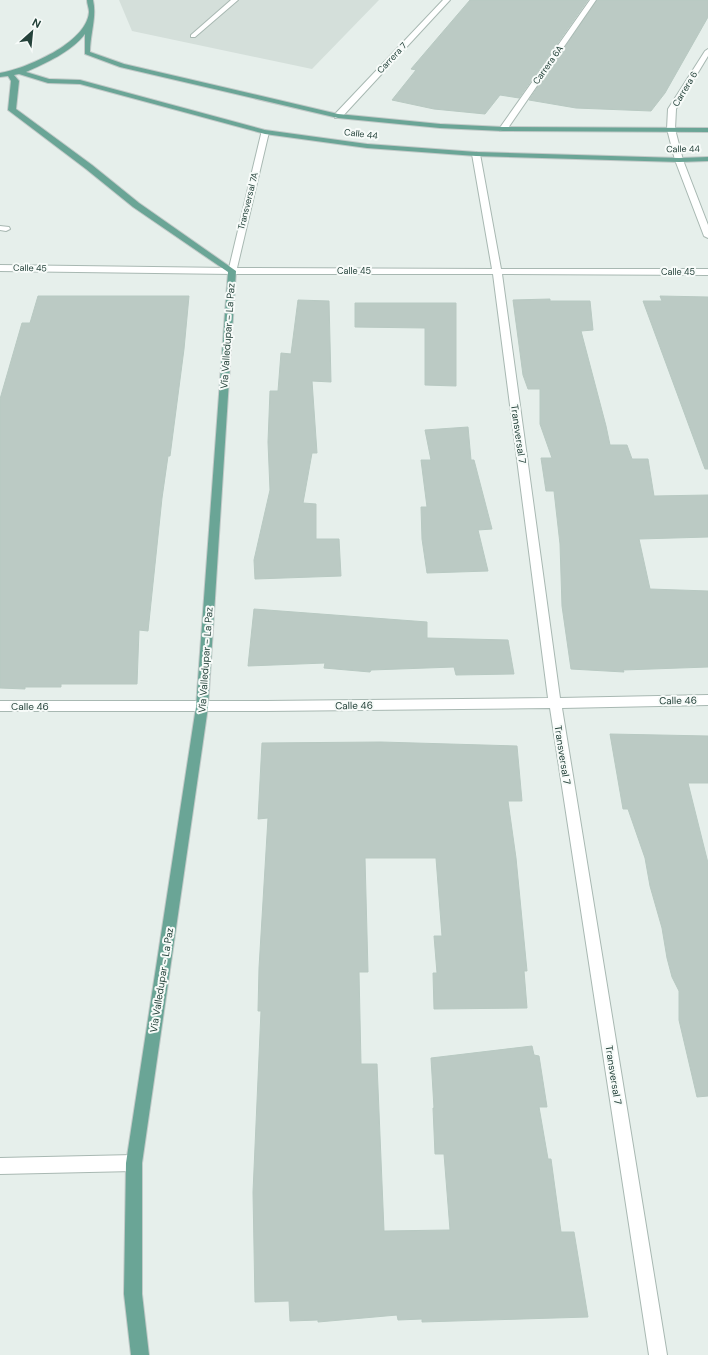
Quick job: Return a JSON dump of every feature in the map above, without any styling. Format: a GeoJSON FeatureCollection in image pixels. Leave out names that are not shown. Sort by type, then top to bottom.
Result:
{"type":"FeatureCollection","features":[{"type":"Feature","properties":{"kind":"main road"},"geometry":{"type":"LineString","coordinates":[[0,76],[20,72],[66,48],[83,33],[91,17],[92,10],[90,0]]}},
{"type":"Feature","properties":{"kind":"main road","name":"Calle 44"},"geometry":{"type":"LineString","coordinates":[[91,17],[87,40],[87,53],[122,66],[338,116],[440,126],[503,129],[708,130]]}},
{"type":"Feature","properties":{"kind":"main road","name":"Calle 44"},"geometry":{"type":"LineString","coordinates":[[20,72],[48,81],[80,82],[265,132],[367,146],[476,154],[679,160],[708,159]]}},
{"type":"Feature","properties":{"kind":"main road","name":"Vía Valledupar - La Paz"},"geometry":{"type":"LineString","coordinates":[[9,73],[15,81],[12,110],[89,167],[136,205],[232,271],[202,707],[134,1163],[133,1294],[140,1355]]}},
{"type":"Feature","properties":{"kind":"street"},"geometry":{"type":"LineString","coordinates":[[193,36],[235,0]]}},
{"type":"Feature","properties":{"kind":"street","name":"Carrera 7"},"geometry":{"type":"LineString","coordinates":[[338,116],[447,0]]}},
{"type":"Feature","properties":{"kind":"street","name":"Carrera 6A"},"geometry":{"type":"LineString","coordinates":[[503,129],[593,0]]}},
{"type":"Feature","properties":{"kind":"street","name":"Carrera 6"},"geometry":{"type":"LineString","coordinates":[[708,51],[672,109],[671,129],[679,160],[708,236]]}},
{"type":"Feature","properties":{"kind":"street","name":"Transversal 7A"},"geometry":{"type":"LineString","coordinates":[[232,271],[265,132]]}},
{"type":"Feature","properties":{"kind":"street","name":"Transversal 7"},"geometry":{"type":"LineString","coordinates":[[476,154],[497,271],[555,703],[658,1355]]}},
{"type":"Feature","properties":{"kind":"street","name":"Calle 45"},"geometry":{"type":"LineString","coordinates":[[0,268],[232,271],[708,272]]}},
{"type":"Feature","properties":{"kind":"street","name":"Calle 46"},"geometry":{"type":"LineString","coordinates":[[0,706],[202,707],[708,700]]}},
{"type":"Feature","properties":{"kind":"street"},"geometry":{"type":"LineString","coordinates":[[0,1166],[134,1163]]}},
{"type":"Feature","properties":{"kind":"shaded area"},"geometry":{"type":"Polygon","coordinates":[[[119,0],[379,0],[312,69],[132,31],[119,0]]]}},
{"type":"Feature","properties":{"kind":"building"},"geometry":{"type":"Polygon","coordinates":[[[470,0],[588,0],[519,98],[500,95],[485,114],[434,109],[392,100],[416,70],[411,69],[470,0]]]}},
{"type":"Feature","properties":{"kind":"building"},"geometry":{"type":"Polygon","coordinates":[[[597,0],[708,0],[708,17],[665,93],[651,111],[576,108],[529,100],[597,0]]]}},
{"type":"Feature","properties":{"kind":"building"},"geometry":{"type":"Polygon","coordinates":[[[38,296],[189,296],[184,349],[170,456],[168,456],[162,498],[148,631],[139,630],[137,684],[61,684],[61,687],[25,687],[25,689],[0,688],[0,399],[22,323],[30,323],[38,296]]]}},
{"type":"Feature","properties":{"kind":"building"},"geometry":{"type":"Polygon","coordinates":[[[660,296],[708,297],[708,469],[705,469],[643,301],[662,301],[660,296]]]}},
{"type":"Feature","properties":{"kind":"building"},"geometry":{"type":"Polygon","coordinates":[[[550,299],[550,301],[590,301],[593,330],[581,331],[610,445],[627,445],[632,459],[648,459],[654,496],[708,495],[708,537],[639,539],[650,589],[708,591],[708,667],[623,670],[624,672],[571,669],[562,606],[560,544],[554,491],[546,491],[541,458],[552,458],[540,424],[540,389],[528,389],[523,375],[513,300],[550,299]]]}},
{"type":"Feature","properties":{"kind":"building"},"geometry":{"type":"Polygon","coordinates":[[[298,300],[329,301],[331,382],[312,381],[317,453],[312,453],[303,503],[316,504],[316,539],[339,539],[341,576],[255,579],[254,560],[270,490],[268,442],[270,391],[278,391],[281,353],[291,354],[298,300]]]}},
{"type":"Feature","properties":{"kind":"building"},"geometry":{"type":"Polygon","coordinates":[[[355,303],[456,303],[456,386],[425,385],[425,328],[355,327],[355,303]]]}},
{"type":"Feature","properties":{"kind":"building"},"geometry":{"type":"Polygon","coordinates":[[[468,427],[471,460],[474,460],[492,529],[478,530],[488,571],[427,573],[422,539],[421,507],[427,507],[421,460],[431,460],[425,430],[468,427]]]}},
{"type":"Feature","properties":{"kind":"building"},"geometry":{"type":"Polygon","coordinates":[[[254,609],[427,622],[427,638],[508,640],[514,674],[456,675],[454,667],[371,670],[370,672],[324,668],[325,663],[248,666],[254,609]]]}},
{"type":"Feature","properties":{"kind":"building"},"geometry":{"type":"Polygon","coordinates":[[[610,734],[708,736],[708,783],[688,783],[708,863],[708,1096],[697,1097],[679,1020],[679,991],[672,977],[667,958],[662,928],[650,886],[645,858],[628,809],[623,809],[610,734]]]}},
{"type":"Feature","properties":{"kind":"building"},"geometry":{"type":"Polygon","coordinates":[[[381,742],[517,746],[522,801],[508,801],[516,858],[527,971],[524,971],[527,1008],[434,1009],[433,973],[437,973],[434,936],[442,936],[436,858],[365,858],[368,972],[359,972],[361,1064],[377,1064],[384,1231],[450,1230],[444,1154],[435,1154],[431,1058],[532,1046],[534,1055],[539,1056],[547,1107],[539,1107],[548,1159],[551,1159],[561,1232],[574,1232],[588,1317],[422,1322],[422,1319],[398,1320],[397,1315],[318,1322],[318,1320],[290,1321],[289,1301],[255,1302],[253,1192],[261,1011],[258,1011],[259,968],[268,818],[258,819],[262,743],[381,742]]]}}]}
